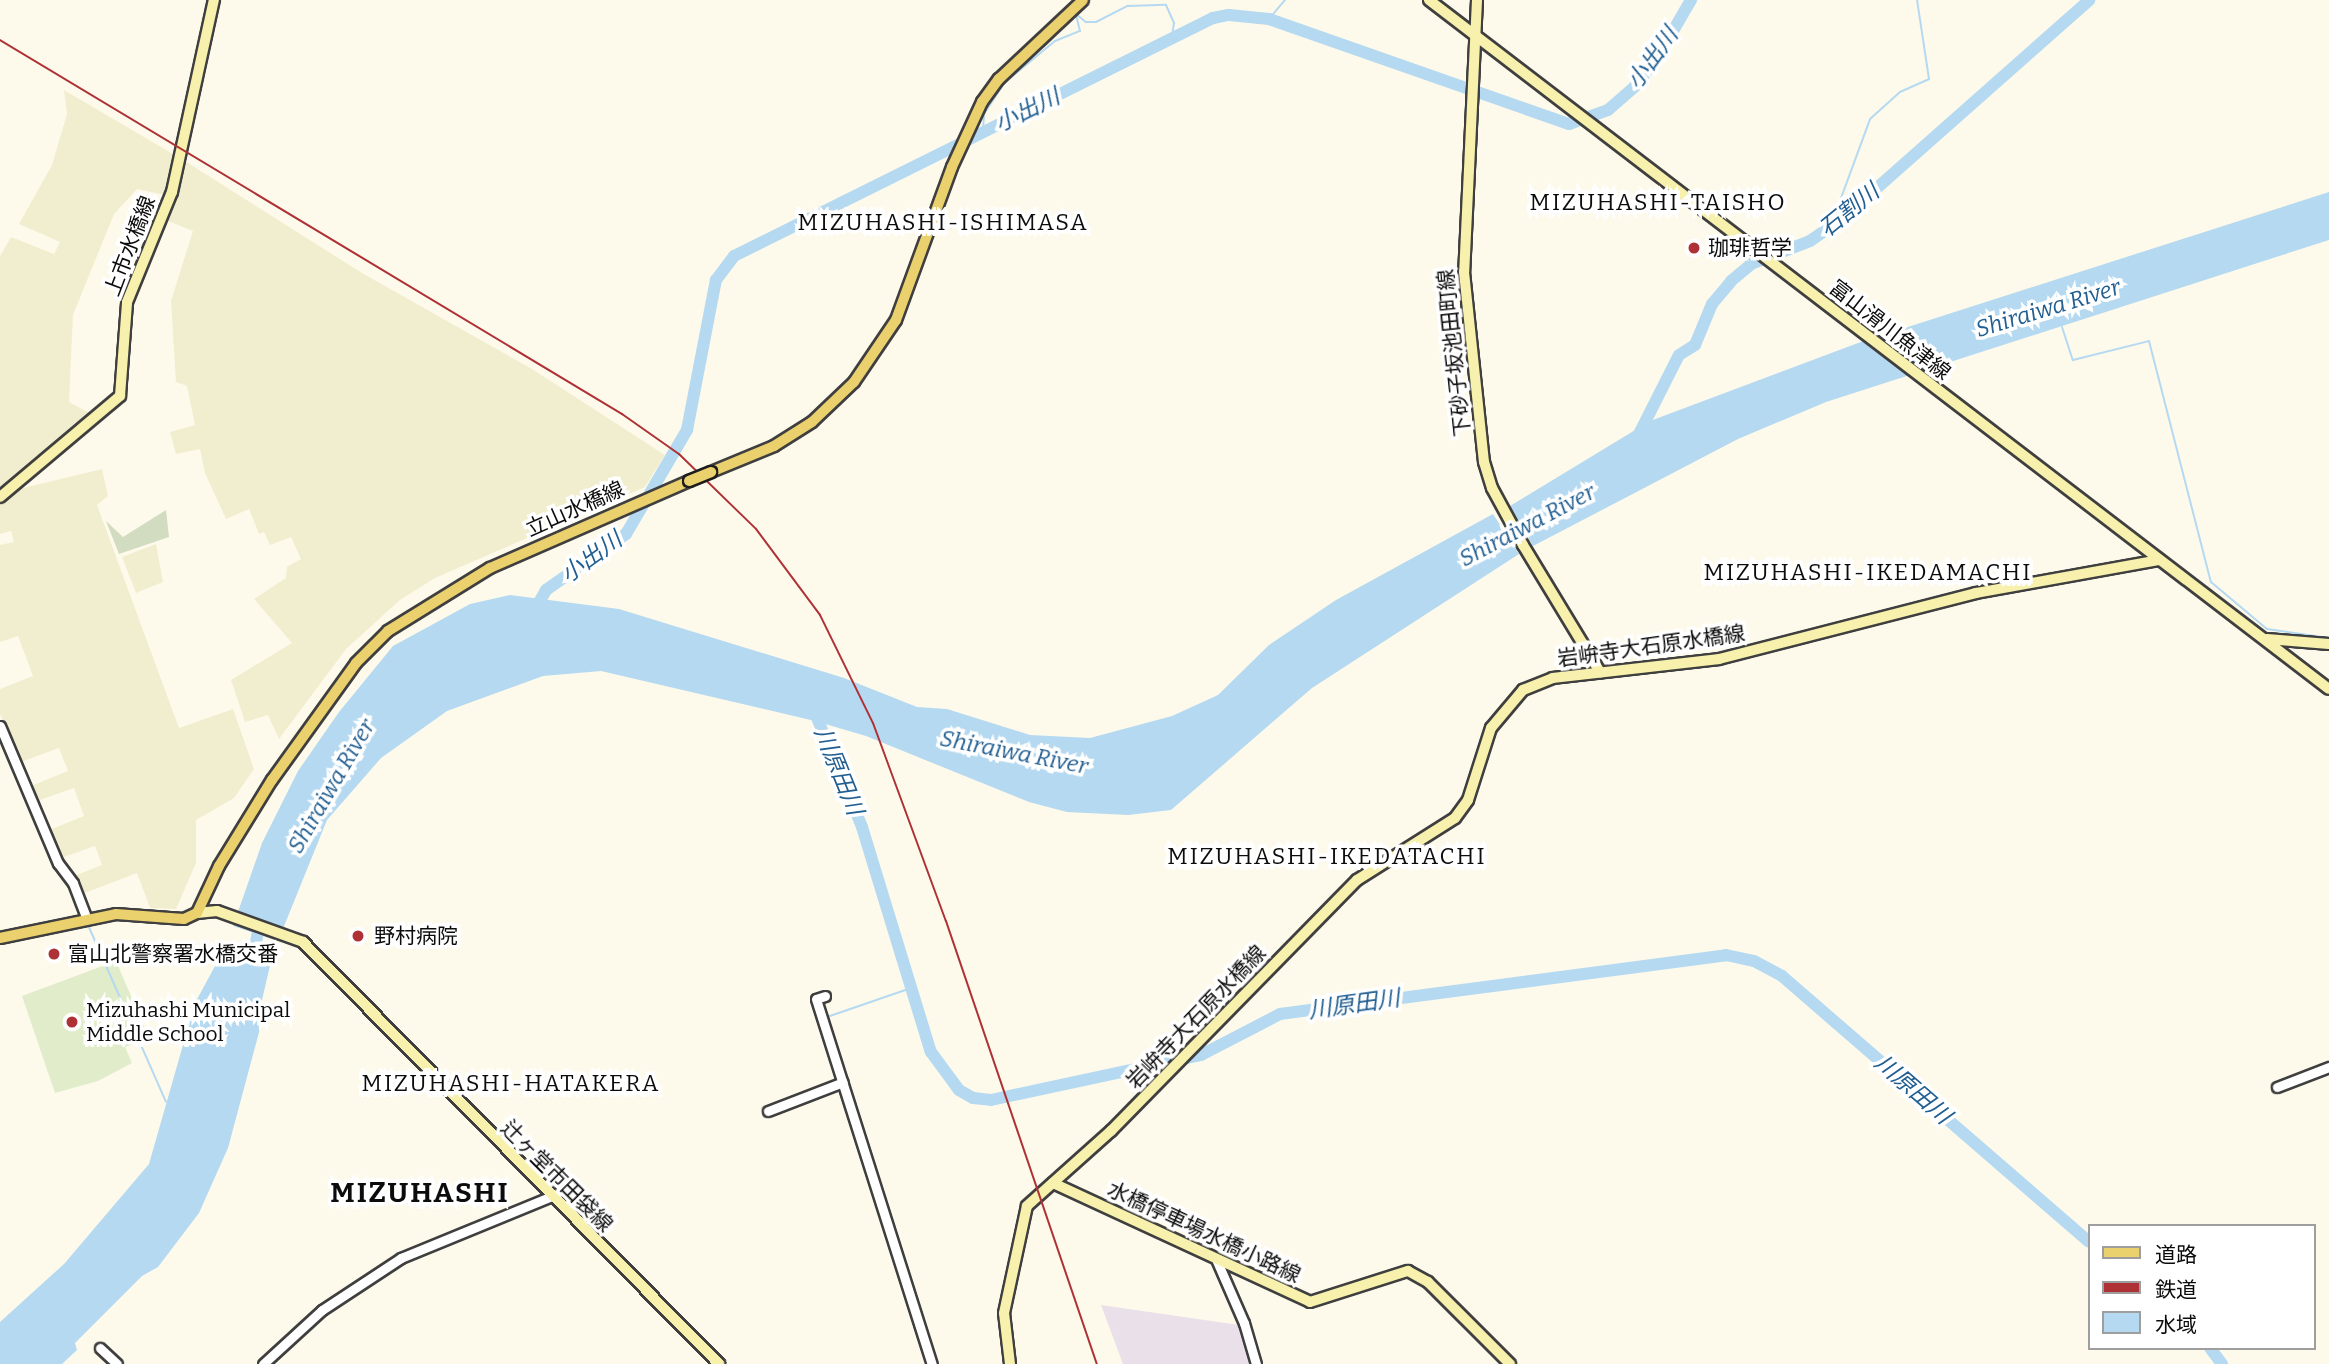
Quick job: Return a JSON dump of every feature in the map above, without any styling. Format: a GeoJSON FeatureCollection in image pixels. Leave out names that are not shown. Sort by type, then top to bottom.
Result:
{"type":"FeatureCollection","features":[{"type":"Feature","properties":{"kind":"main road","name":"上市水橋線"},"geometry":{"type":"LineString","coordinates":[[1,495],[120,396],[127,302],[172,192],[214,0]]}},
{"type":"Feature","properties":{"kind":"main road","name":"立山水橋線"},"geometry":{"type":"LineString","coordinates":[[197,913],[219,866],[272,780],[356,663],[388,631],[490,568],[774,446],[812,422],[867,365],[896,320],[951,167],[970,125],[999,79],[1083,0]]}},
{"type":"Feature","properties":{"kind":"main road","name":"富山滑川魚津線"},"geometry":{"type":"LineString","coordinates":[[1429,0],[2329,689]]}},
{"type":"Feature","properties":{"kind":"main road","name":"下砂子坂池田町線"},"geometry":{"type":"LineString","coordinates":[[1477,0],[1465,284],[1483,462],[1492,488],[1600,672]]}},
{"type":"Feature","properties":{"kind":"main road","name":"岩峅寺大石原水橋線"},"geometry":{"type":"LineString","coordinates":[[1008,1363],[1004,1313],[1021,1219],[1027,1206],[1111,1131],[1356,880],[1455,818],[1468,800],[1491,728],[1513,698],[1553,678],[1719,659],[1976,593],[2159,560]]}},
{"type":"Feature","properties":{"kind":"main road"},"geometry":{"type":"LineString","coordinates":[[2264,638],[2329,644]]}},
{"type":"Feature","properties":{"kind":"main road","name":"辻ヶ堂市田袋線"},"geometry":{"type":"LineString","coordinates":[[197,913],[217,911],[296,939],[719,1364]]}},
{"type":"Feature","properties":{"kind":"main road"},"geometry":{"type":"LineString","coordinates":[[0,938],[116,914],[184,919],[197,913]]}},
{"type":"Feature","properties":{"kind":"main road","name":"水橋停車場水橋小路線"},"geometry":{"type":"LineString","coordinates":[[1054,1183],[1310,1302],[1408,1272],[1428,1282],[1510,1364]]}},
{"type":"Feature","properties":{"kind":"street"},"geometry":{"type":"LineString","coordinates":[[0,726],[58,863],[73,883],[87,919]]}},
{"type":"Feature","properties":{"kind":"street"},"geometry":{"type":"LineString","coordinates":[[825,996],[816,999],[932,1364]]}},
{"type":"Feature","properties":{"kind":"street"},"geometry":{"type":"LineString","coordinates":[[2277,1087],[2329,1068]]}},
{"type":"Feature","properties":{"kind":"street"},"geometry":{"type":"LineString","coordinates":[[768,1111],[843,1082]]}},
{"type":"Feature","properties":{"kind":"street"},"geometry":{"type":"LineString","coordinates":[[263,1364],[322,1310],[401,1258],[550,1196]]}},
{"type":"Feature","properties":{"kind":"street"},"geometry":{"type":"LineString","coordinates":[[1216,1259],[1244,1323],[1256,1364]]}},
{"type":"Feature","properties":{"kind":"street"},"geometry":{"type":"LineString","coordinates":[[100,1348],[117,1364]]}},
{"type":"Feature","properties":{"kind":"shaded area"},"geometry":{"type":"Polygon","coordinates":[[[64,90],[173,154],[165,195],[137,189],[114,214],[73,315],[69,402],[91,414],[4,487],[0,486],[0,256],[11,237],[54,254],[60,242],[19,224],[52,165],[67,114],[64,90]]]}},
{"type":"Feature","properties":{"kind":"shaded area"},"geometry":{"type":"Polygon","coordinates":[[[185,161],[362,273],[532,369],[665,455],[645,487],[435,578],[400,600],[346,649],[279,739],[268,715],[245,722],[231,680],[292,643],[254,599],[286,578],[287,567],[301,559],[291,537],[270,545],[264,532],[259,534],[249,509],[226,519],[205,473],[200,449],[176,454],[170,432],[195,425],[187,386],[176,382],[171,301],[193,231],[168,221],[185,161]]]}},
{"type":"Feature","properties":{"kind":"shaded area"},"geometry":{"type":"Polygon","coordinates":[[[102,469],[108,496],[97,505],[179,728],[233,709],[254,769],[234,798],[196,820],[196,863],[176,909],[150,908],[137,873],[85,893],[74,876],[102,865],[95,846],[61,858],[49,830],[84,816],[74,788],[37,801],[31,786],[68,771],[59,748],[21,762],[0,714],[0,689],[33,676],[18,636],[0,642],[0,545],[14,542],[11,531],[0,534],[0,505],[19,489],[102,469]]]}},
{"type":"Feature","properties":{"kind":"shaded area"},"geometry":{"type":"Polygon","coordinates":[[[156,544],[163,582],[136,593],[122,557],[156,544]]]}},
{"type":"Feature","properties":{"kind":"shaded area"},"geometry":{"type":"Polygon","coordinates":[[[1101,1305],[1239,1325],[1251,1364],[1123,1364],[1101,1305]]]}},
{"type":"Feature","properties":{"kind":"green space"},"geometry":{"type":"Polygon","coordinates":[[[166,510],[169,537],[119,554],[106,521],[123,537],[166,510]]]}},
{"type":"Feature","properties":{"kind":"green space"},"geometry":{"type":"Polygon","coordinates":[[[116,961],[149,1038],[125,1047],[132,1063],[98,1081],[55,1093],[22,996],[116,961]]]}},
{"type":"Feature","properties":{"kind":"water"},"geometry":{"type":"Polygon","coordinates":[[[2329,192],[2329,240],[1826,402],[1738,439],[1533,546],[1510,506],[1650,421],[1858,343],[2329,192]]]}},
{"type":"Feature","properties":{"kind":"water"},"geometry":{"type":"Polygon","coordinates":[[[1493,514],[1519,554],[1312,688],[1171,810],[1128,815],[1067,812],[1029,802],[866,736],[815,721],[601,671],[543,676],[447,711],[381,758],[327,820],[278,941],[233,926],[262,843],[298,771],[339,712],[393,646],[470,604],[510,595],[619,609],[844,678],[917,707],[947,709],[1030,735],[1090,738],[1172,716],[1218,695],[1269,645],[1336,600],[1493,514]]]}},
{"type":"Feature","properties":{"kind":"water"},"geometry":{"type":"Polygon","coordinates":[[[228,942],[272,957],[259,1013],[262,1021],[228,1148],[199,1213],[158,1267],[142,1276],[75,1343],[77,1350],[62,1364],[0,1364],[0,1322],[64,1264],[149,1164],[195,1003],[228,942]]]}},
{"type":"Feature","properties":{"kind":"waterway"},"geometry":{"type":"LineString","coordinates":[[1269,19],[1285,0]]}},
{"type":"Feature","properties":{"kind":"waterway","name":"小出川"},"geometry":{"type":"LineString","coordinates":[[534,611],[546,590],[626,534],[687,430],[716,280],[734,256],[1213,18],[1229,15],[1269,19],[1569,124],[1608,110],[1634,87],[1655,62],[1691,0]]}},
{"type":"Feature","properties":{"kind":"waterway"},"geometry":{"type":"LineString","coordinates":[[1830,228],[1870,119],[1900,92],[1929,79],[1917,0]]}},
{"type":"Feature","properties":{"kind":"waterway","name":"石割川"},"geometry":{"type":"LineString","coordinates":[[1635,442],[1679,355],[1695,345],[1712,304],[1731,281],[1751,264],[1810,241],[1843,218],[2089,0]]}},
{"type":"Feature","properties":{"kind":"waterway"},"geometry":{"type":"LineString","coordinates":[[1076,14],[1086,22],[1096,22],[1128,6],[1166,5],[1174,23],[1172,35]]}},
{"type":"Feature","properties":{"kind":"waterway"},"geometry":{"type":"LineString","coordinates":[[983,129],[984,114],[1004,83],[1055,41],[1080,31],[1076,15]]}},
{"type":"Feature","properties":{"kind":"waterway"},"geometry":{"type":"LineString","coordinates":[[2062,327],[2073,360],[2149,341],[2211,582],[2267,629],[2329,638]]}},
{"type":"Feature","properties":{"kind":"waterway","name":"川原田川"},"geometry":{"type":"LineString","coordinates":[[813,708],[862,827],[931,1052],[959,1090],[973,1098],[991,1100],[1201,1055],[1280,1014],[1726,955],[1754,961],[1782,976],[2088,1241]]}},
{"type":"Feature","properties":{"kind":"waterway","name":"Shiraiwa River"},"geometry":{"type":"LineString","coordinates":[[251,965],[261,918]]}},
{"type":"Feature","properties":{"kind":"waterway"},"geometry":{"type":"LineString","coordinates":[[88,925],[166,1102]]}},
{"type":"Feature","properties":{"kind":"waterway"},"geometry":{"type":"LineString","coordinates":[[827,1017],[911,988]]}},
{"type":"Feature","properties":{"kind":"waterway"},"geometry":{"type":"LineString","coordinates":[[838,1055],[938,1364]]}},
{"type":"Feature","properties":{"kind":"waterway","name":"川原田川"},"geometry":{"type":"LineString","coordinates":[[2212,1350],[2222,1364]]}},
{"type":"Feature","properties":{"kind":"railway"},"geometry":{"type":"LineString","coordinates":[[0,40],[622,414],[679,454],[756,529],[820,615],[873,723],[946,921],[1097,1364]]}},
{"type":"Feature","properties":{"kind":"place","name":"珈琲哲学"},"geometry":{"type":"Point","coordinates":[1694,248]}},
{"type":"Feature","properties":{"kind":"place","name":"野村病院"},"geometry":{"type":"Point","coordinates":[358,936]}},
{"type":"Feature","properties":{"kind":"place","name":"富山北警察署水橋交番"},"geometry":{"type":"Point","coordinates":[54,954]}},
{"type":"Feature","properties":{"kind":"place","name":"Mizuhashi Municipal Middle School"},"geometry":{"type":"Point","coordinates":[72,1022]}},
{"type":"Feature","properties":{"kind":"district","name":"MIZUHASHI-TAISHO"},"geometry":{"type":"Point","coordinates":[1658,202]}},
{"type":"Feature","properties":{"kind":"district","name":"MIZUHASHI-ISHIMASA"},"geometry":{"type":"Point","coordinates":[943,222]}},
{"type":"Feature","properties":{"kind":"district","name":"MIZUHASHI-IKEDAMACHI"},"geometry":{"type":"Point","coordinates":[1868,572]}},
{"type":"Feature","properties":{"kind":"district","name":"MIZUHASHI-IKEDATACHI"},"geometry":{"type":"Point","coordinates":[1327,856]}},
{"type":"Feature","properties":{"kind":"district","name":"MIZUHASHI-HATAKERA"},"geometry":{"type":"Point","coordinates":[511,1083]}},
{"type":"Feature","properties":{"kind":"district","name":"MIZUHASHI"},"geometry":{"type":"Point","coordinates":[420,1193]}}]}
